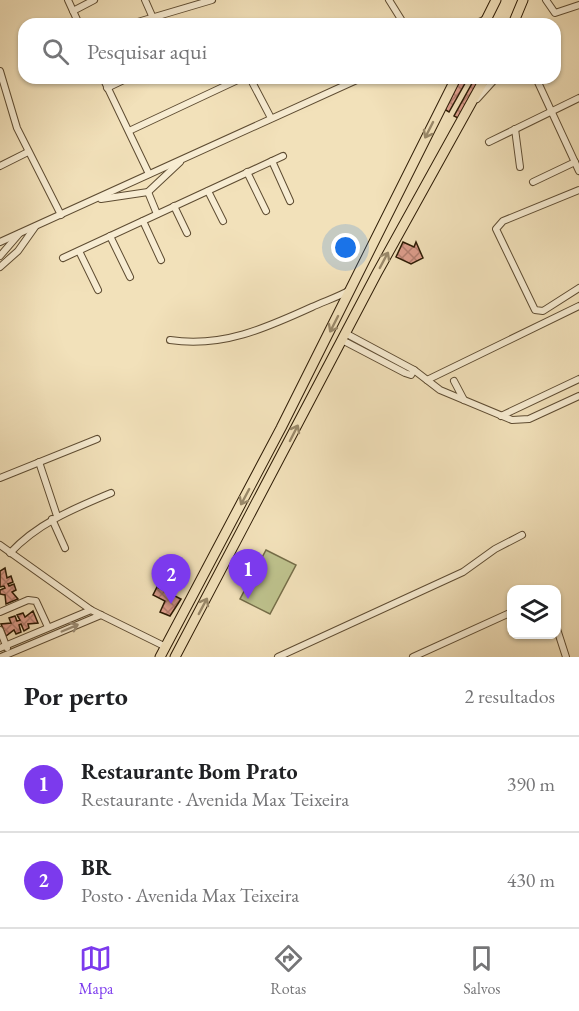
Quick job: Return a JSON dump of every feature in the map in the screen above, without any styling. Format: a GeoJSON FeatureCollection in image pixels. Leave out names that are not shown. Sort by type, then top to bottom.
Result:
{"type":"FeatureCollection","features":[{"type":"Feature","properties":{"kind":"main road"},"geometry":{"type":"LineString","coordinates":[[487,18],[496,0]]}},
{"type":"Feature","properties":{"kind":"main road"},"geometry":{"type":"LineString","coordinates":[[516,18],[523,0]]}},
{"type":"Feature","properties":{"kind":"main road"},"geometry":{"type":"LineString","coordinates":[[160,657],[268,455],[453,84]]}},
{"type":"Feature","properties":{"kind":"main road"},"geometry":{"type":"LineString","coordinates":[[175,657],[419,194],[482,84]]}},
{"type":"Feature","properties":{"kind":"street"},"geometry":{"type":"LineString","coordinates":[[68,0],[76,18]]}},
{"type":"Feature","properties":{"kind":"street"},"geometry":{"type":"LineString","coordinates":[[73,11],[94,0]]}},
{"type":"Feature","properties":{"kind":"street"},"geometry":{"type":"LineString","coordinates":[[146,0],[153,18],[199,2],[212,0]]}},
{"type":"Feature","properties":{"kind":"street"},"geometry":{"type":"LineString","coordinates":[[389,0],[400,18]]}},
{"type":"Feature","properties":{"kind":"street"},"geometry":{"type":"LineString","coordinates":[[546,0],[555,13],[579,5]]}},
{"type":"Feature","properties":{"kind":"street"},"geometry":{"type":"LineString","coordinates":[[0,70],[2,87],[13,118],[61,215]]}},
{"type":"Feature","properties":{"kind":"street"},"geometry":{"type":"LineString","coordinates":[[105,84],[149,174]]}},
{"type":"Feature","properties":{"kind":"street"},"geometry":{"type":"LineString","coordinates":[[107,88],[115,84]]}},
{"type":"Feature","properties":{"kind":"street"},"geometry":{"type":"LineString","coordinates":[[129,131],[229,84]]}},
{"type":"Feature","properties":{"kind":"street"},"geometry":{"type":"LineString","coordinates":[[253,84],[271,118]]}},
{"type":"Feature","properties":{"kind":"street"},"geometry":{"type":"LineString","coordinates":[[0,242],[348,84]]}},
{"type":"Feature","properties":{"kind":"street"},"geometry":{"type":"LineString","coordinates":[[472,104],[490,84]]}},
{"type":"Feature","properties":{"kind":"street"},"geometry":{"type":"LineString","coordinates":[[539,84],[579,171]]}},
{"type":"Feature","properties":{"kind":"street"},"geometry":{"type":"LineString","coordinates":[[489,142],[579,98]]}},
{"type":"Feature","properties":{"kind":"street"},"geometry":{"type":"LineString","coordinates":[[516,129],[520,167]]}},
{"type":"Feature","properties":{"kind":"street"},"geometry":{"type":"LineString","coordinates":[[0,166],[28,152]]}},
{"type":"Feature","properties":{"kind":"street"},"geometry":{"type":"LineString","coordinates":[[63,258],[283,156]]}},
{"type":"Feature","properties":{"kind":"street"},"geometry":{"type":"LineString","coordinates":[[91,201],[148,192],[186,157]]}},
{"type":"Feature","properties":{"kind":"street"},"geometry":{"type":"LineString","coordinates":[[272,161],[290,201]]}},
{"type":"Feature","properties":{"kind":"street"},"geometry":{"type":"LineString","coordinates":[[533,182],[575,162]]}},
{"type":"Feature","properties":{"kind":"street"},"geometry":{"type":"LineString","coordinates":[[247,172],[267,211]]}},
{"type":"Feature","properties":{"kind":"street"},"geometry":{"type":"LineString","coordinates":[[579,190],[496,226],[504,248],[535,310],[540,312],[579,288]]}},
{"type":"Feature","properties":{"kind":"street"},"geometry":{"type":"LineString","coordinates":[[208,191],[222,221]]}},
{"type":"Feature","properties":{"kind":"street"},"geometry":{"type":"LineString","coordinates":[[148,192],[158,214]]}},
{"type":"Feature","properties":{"kind":"street"},"geometry":{"type":"LineString","coordinates":[[174,206],[187,233]]}},
{"type":"Feature","properties":{"kind":"street"},"geometry":{"type":"LineString","coordinates":[[142,221],[161,260]]}},
{"type":"Feature","properties":{"kind":"street"},"geometry":{"type":"LineString","coordinates":[[0,267],[18,251],[35,226]]}},
{"type":"Feature","properties":{"kind":"street"},"geometry":{"type":"LineString","coordinates":[[0,256],[19,233]]}},
{"type":"Feature","properties":{"kind":"street"},"geometry":{"type":"LineString","coordinates":[[110,236],[130,278]]}},
{"type":"Feature","properties":{"kind":"street"},"geometry":{"type":"LineString","coordinates":[[79,251],[98,290]]}},
{"type":"Feature","properties":{"kind":"street"},"geometry":{"type":"LineString","coordinates":[[170,340],[194,343],[239,337],[351,290]]}},
{"type":"Feature","properties":{"kind":"street"},"geometry":{"type":"LineString","coordinates":[[424,379],[579,306]]}},
{"type":"Feature","properties":{"kind":"street"},"geometry":{"type":"LineString","coordinates":[[344,336],[440,390],[501,416],[522,421],[579,396]]}},
{"type":"Feature","properties":{"kind":"street"},"geometry":{"type":"LineString","coordinates":[[501,416],[579,379]]}},
{"type":"Feature","properties":{"kind":"street"},"geometry":{"type":"LineString","coordinates":[[454,381],[464,401]]}},
{"type":"Feature","properties":{"kind":"street"},"geometry":{"type":"LineString","coordinates":[[0,478],[97,439]]}},
{"type":"Feature","properties":{"kind":"street"},"geometry":{"type":"LineString","coordinates":[[39,462],[54,518],[65,548]]}},
{"type":"Feature","properties":{"kind":"street"},"geometry":{"type":"LineString","coordinates":[[10,553],[34,530],[54,518],[111,493]]}},
{"type":"Feature","properties":{"kind":"street"},"geometry":{"type":"LineString","coordinates":[[278,657],[463,572],[495,549],[522,536]]}},
{"type":"Feature","properties":{"kind":"street"},"geometry":{"type":"LineString","coordinates":[[0,545],[91,610],[165,647]]}},
{"type":"Feature","properties":{"kind":"street"},"geometry":{"type":"LineString","coordinates":[[0,612],[28,600],[36,601],[48,627]]}},
{"type":"Feature","properties":{"kind":"street"},"geometry":{"type":"LineString","coordinates":[[3,646],[91,610]]}},
{"type":"Feature","properties":{"kind":"street"},"geometry":{"type":"LineString","coordinates":[[413,657],[507,614]]}},
{"type":"Feature","properties":{"kind":"street"},"geometry":{"type":"LineString","coordinates":[[1,657],[100,615]]}},
{"type":"Feature","properties":{"kind":"street"},"geometry":{"type":"LineString","coordinates":[[0,630],[3,646],[10,655]]}},
{"type":"Feature","properties":{"kind":"street"},"geometry":{"type":"LineString","coordinates":[[560,639],[566,657]]}},
{"type":"Feature","properties":{"kind":"green space"},"geometry":{"type":"Polygon","coordinates":[[[266,550],[296,565],[270,614],[240,599],[266,550]]]}},
{"type":"Feature","properties":{"kind":"building"},"geometry":{"type":"Polygon","coordinates":[[[457,84],[465,84],[449,112],[444,109],[457,84]]]}},
{"type":"Feature","properties":{"kind":"building"},"geometry":{"type":"Polygon","coordinates":[[[472,84],[479,84],[460,119],[454,116],[472,84]]]}},
{"type":"Feature","properties":{"kind":"building"},"geometry":{"type":"Polygon","coordinates":[[[403,242],[414,247],[416,242],[423,258],[411,264],[396,257],[403,242]]]}},
{"type":"Feature","properties":{"kind":"building"},"geometry":{"type":"Polygon","coordinates":[[[5,568],[7,578],[11,576],[13,582],[8,584],[9,586],[14,584],[16,590],[12,592],[18,599],[6,604],[5,595],[0,594],[0,590],[5,588],[0,587],[0,571],[5,568]]]}},
{"type":"Feature","properties":{"kind":"building"},"geometry":{"type":"Polygon","coordinates":[[[157,587],[181,599],[170,616],[160,612],[165,601],[153,595],[157,587]]]}},
{"type":"Feature","properties":{"kind":"building"},"geometry":{"type":"Polygon","coordinates":[[[33,611],[38,623],[28,624],[29,628],[24,631],[21,624],[19,625],[21,632],[16,634],[14,630],[6,636],[1,624],[11,623],[9,618],[15,616],[17,621],[20,620],[17,615],[23,613],[25,617],[33,611]]]}},
{"type":"Feature","properties":{"kind":"place","name":"Restaurante Bom Prato"},"geometry":{"type":"Point","coordinates":[248,599]}},
{"type":"Feature","properties":{"kind":"place","name":"BR"},"geometry":{"type":"Point","coordinates":[171,604]}}]}
